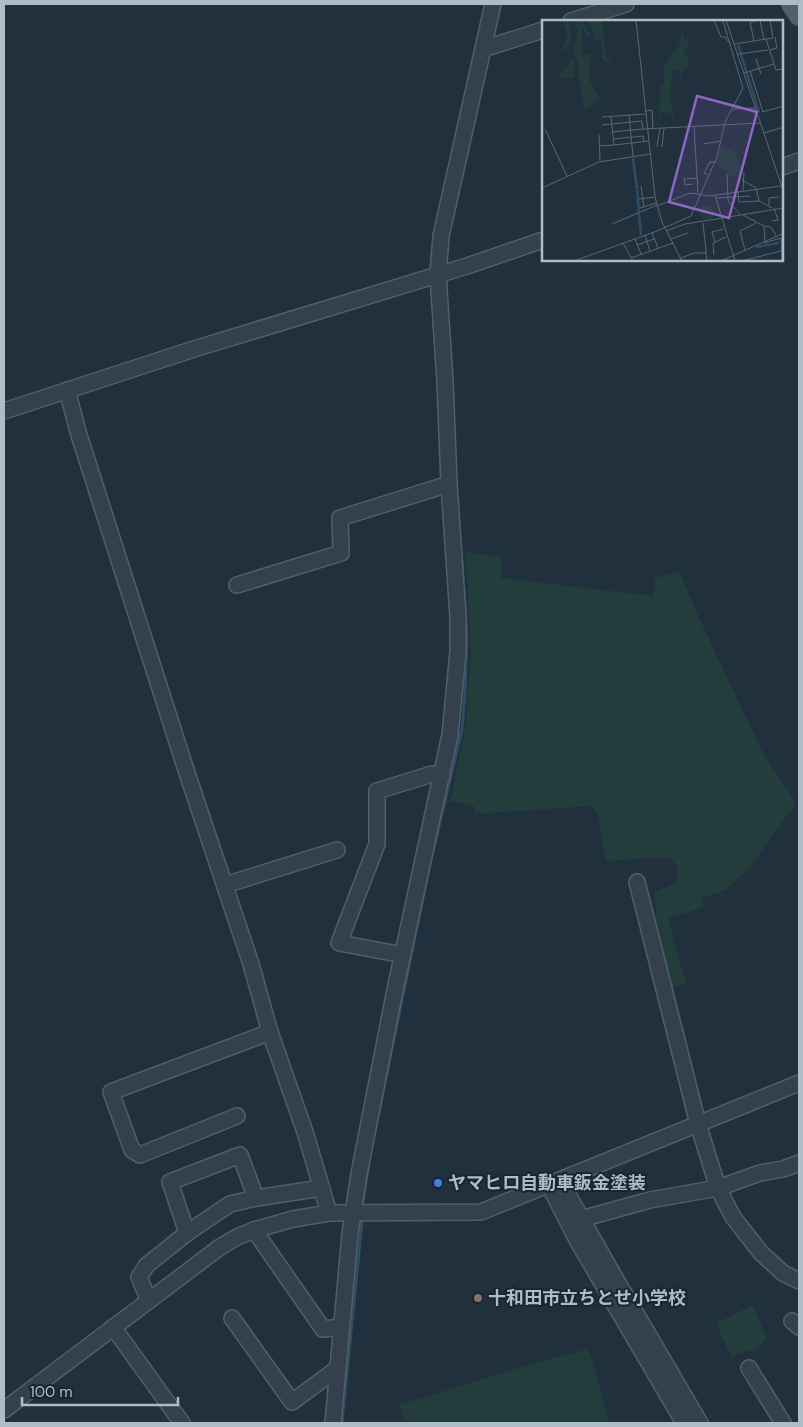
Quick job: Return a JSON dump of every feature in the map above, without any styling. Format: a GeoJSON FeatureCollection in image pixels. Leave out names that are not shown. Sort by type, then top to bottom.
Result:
{"type":"FeatureCollection","features":[{"type":"Feature","properties":{"kind":"main road"},"geometry":{"type":"LineString","coordinates":[[791,4],[799,16]]}},
{"type":"Feature","properties":{"kind":"street"},"geometry":{"type":"LineString","coordinates":[[333,1423],[353,1212],[403,955],[450,735],[458,652],[458,617],[438,274],[441,236],[493,4]]}},
{"type":"Feature","properties":{"kind":"street"},"geometry":{"type":"LineString","coordinates":[[574,20],[626,4]]}},
{"type":"Feature","properties":{"kind":"street"},"geometry":{"type":"LineString","coordinates":[[483,49],[542,30]]}},
{"type":"Feature","properties":{"kind":"street"},"geometry":{"type":"LineString","coordinates":[[783,167],[799,161]]}},
{"type":"Feature","properties":{"kind":"street"},"geometry":{"type":"LineString","coordinates":[[4,411],[542,240]]}},
{"type":"Feature","properties":{"kind":"street"},"geometry":{"type":"LineString","coordinates":[[67,390],[79,434],[251,964],[270,1032],[305,1132],[329,1213]]}},
{"type":"Feature","properties":{"kind":"street"},"geometry":{"type":"LineString","coordinates":[[236,585],[341,553],[340,518],[449,484]]}},
{"type":"Feature","properties":{"kind":"street"},"geometry":{"type":"LineString","coordinates":[[403,955],[339,944],[376,844],[377,790],[432,774],[442,776]]}},
{"type":"Feature","properties":{"kind":"street"},"geometry":{"type":"LineString","coordinates":[[225,885],[338,850]]}},
{"type":"Feature","properties":{"kind":"street"},"geometry":{"type":"LineString","coordinates":[[637,882],[698,1124],[718,1188],[733,1217],[761,1253],[783,1273],[799,1281]]}},
{"type":"Feature","properties":{"kind":"street"},"geometry":{"type":"LineString","coordinates":[[237,1116],[140,1155],[132,1150],[111,1092],[270,1032]]}},
{"type":"Feature","properties":{"kind":"street"},"geometry":{"type":"LineString","coordinates":[[4,1410],[220,1247],[254,1230],[293,1219],[329,1213],[481,1212],[799,1083]]}},
{"type":"Feature","properties":{"kind":"street"},"geometry":{"type":"LineString","coordinates":[[188,1233],[170,1182],[240,1155],[256,1198]]}},
{"type":"Feature","properties":{"kind":"street"},"geometry":{"type":"LineString","coordinates":[[581,1219],[650,1200],[718,1188],[760,1173],[783,1169],[799,1163]]}},
{"type":"Feature","properties":{"kind":"street"},"geometry":{"type":"LineString","coordinates":[[554,1183],[581,1219],[700,1423]]}},
{"type":"Feature","properties":{"kind":"street"},"geometry":{"type":"LineString","coordinates":[[554,1183],[577,1240],[684,1423]]}},
{"type":"Feature","properties":{"kind":"street"},"geometry":{"type":"LineString","coordinates":[[149,1301],[139,1277],[147,1265],[188,1233],[230,1204],[322,1188]]}},
{"type":"Feature","properties":{"kind":"street"},"geometry":{"type":"LineString","coordinates":[[254,1230],[322,1329],[341,1327]]}},
{"type":"Feature","properties":{"kind":"street"},"geometry":{"type":"LineString","coordinates":[[232,1318],[292,1402],[338,1368]]}},
{"type":"Feature","properties":{"kind":"street"},"geometry":{"type":"LineString","coordinates":[[113,1328],[182,1423]]}},
{"type":"Feature","properties":{"kind":"street"},"geometry":{"type":"LineString","coordinates":[[749,1368],[783,1423]]}},
{"type":"Feature","properties":{"kind":"green space"},"geometry":{"type":"Polygon","coordinates":[[[465,552],[501,557],[501,578],[654,596],[655,578],[679,571],[763,753],[796,803],[750,867],[726,890],[702,898],[704,907],[668,919],[686,983],[672,988],[657,923],[654,892],[675,883],[678,869],[671,858],[606,861],[598,813],[592,806],[475,814],[474,806],[450,801],[465,729],[471,650],[465,552]]]}},
{"type":"Feature","properties":{"kind":"green space"},"geometry":{"type":"Polygon","coordinates":[[[753,1305],[767,1338],[755,1352],[751,1350],[731,1357],[716,1323],[753,1305]]]}},
{"type":"Feature","properties":{"kind":"green space"},"geometry":{"type":"Polygon","coordinates":[[[588,1349],[609,1423],[405,1423],[399,1405],[537,1362],[588,1349]]]}},
{"type":"Feature","properties":{"kind":"waterway"},"geometry":{"type":"LineString","coordinates":[[379,1112],[430,864],[462,730],[467,636],[462,560]]}},
{"type":"Feature","properties":{"kind":"waterway"},"geometry":{"type":"LineString","coordinates":[[363,1202],[369,1162]]}},
{"type":"Feature","properties":{"kind":"waterway"},"geometry":{"type":"LineString","coordinates":[[342,1423],[362,1222]]}},
{"type":"Feature","properties":{"kind":"place","name":"ヤマヒロ自動車鈑金塗装"},"geometry":{"type":"Point","coordinates":[438,1183]}},
{"type":"Feature","properties":{"kind":"place","name":"十和田市立ちとせ小学校"},"geometry":{"type":"Point","coordinates":[478,1298]}}]}
